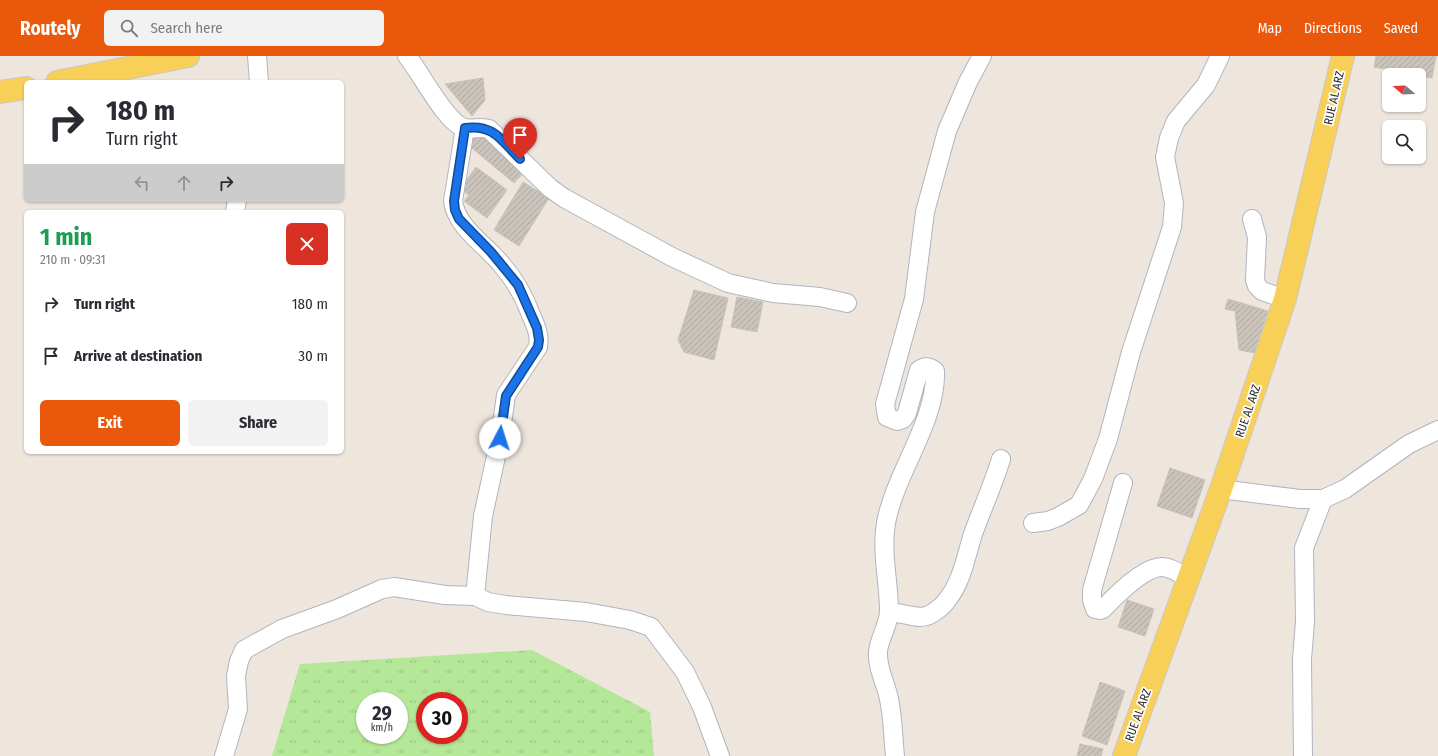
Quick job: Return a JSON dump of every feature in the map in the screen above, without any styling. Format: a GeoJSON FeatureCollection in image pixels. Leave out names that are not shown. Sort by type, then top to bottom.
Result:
{"type":"FeatureCollection","features":[{"type":"Feature","properties":{"kind":"main road"},"geometry":{"type":"LineString","coordinates":[[67,80],[188,56]]}},
{"type":"Feature","properties":{"kind":"main road","name":"RUE AL ARZ"},"geometry":{"type":"LineString","coordinates":[[1124,756],[1221,489],[1285,299],[1343,56]]}},
{"type":"Feature","properties":{"kind":"main road"},"geometry":{"type":"LineString","coordinates":[[0,92],[24,88]]}},
{"type":"Feature","properties":{"kind":"street"},"geometry":{"type":"LineString","coordinates":[[257,56],[259,80]]}},
{"type":"Feature","properties":{"kind":"street"},"geometry":{"type":"LineString","coordinates":[[407,56],[447,114],[458,125],[465,128],[479,126],[489,129],[550,188],[564,198],[659,251],[715,278],[748,288],[773,293],[820,297],[847,303]]}},
{"type":"Feature","properties":{"kind":"street"},"geometry":{"type":"LineString","coordinates":[[895,756],[889,699],[878,664],[878,651],[889,613],[884,548],[886,524],[892,501],[931,401],[935,386],[935,371],[930,367],[924,367],[920,370],[907,413],[903,419],[897,421],[887,417],[885,404],[914,299],[925,212],[943,145],[958,104],[982,56]]}},
{"type":"Feature","properties":{"kind":"street"},"geometry":{"type":"LineString","coordinates":[[1033,523],[1048,521],[1079,505],[1093,479],[1108,439],[1131,352],[1172,227],[1174,203],[1165,157],[1169,138],[1176,121],[1206,85],[1220,56]]}},
{"type":"Feature","properties":{"kind":"street"},"geometry":{"type":"LineString","coordinates":[[465,128],[454,201],[455,210],[459,219],[491,252],[518,285],[537,328],[539,340],[538,347],[506,396],[500,438],[483,516],[475,596]]}},
{"type":"Feature","properties":{"kind":"street"},"geometry":{"type":"LineString","coordinates":[[1252,219],[1257,237],[1255,280],[1257,286],[1262,291],[1285,299]]}},
{"type":"Feature","properties":{"kind":"street"},"geometry":{"type":"LineString","coordinates":[[1221,489],[1300,499],[1323,499],[1345,489],[1409,444],[1438,430]]}},
{"type":"Feature","properties":{"kind":"street"},"geometry":{"type":"LineString","coordinates":[[889,613],[896,612],[921,617],[930,615],[947,601],[960,574],[993,487],[1001,459]]}},
{"type":"Feature","properties":{"kind":"street"},"geometry":{"type":"LineString","coordinates":[[1123,482],[1092,590],[1092,600],[1095,609],[1100,610],[1103,608],[1126,587],[1154,569],[1166,568],[1188,578]]}},
{"type":"Feature","properties":{"kind":"street"},"geometry":{"type":"LineString","coordinates":[[1303,756],[1302,660],[1305,622],[1304,548],[1323,499]]}},
{"type":"Feature","properties":{"kind":"street"},"geometry":{"type":"LineString","coordinates":[[224,756],[238,709],[236,676],[238,661],[244,650],[282,629],[337,609],[382,590],[394,587],[445,595],[475,596],[488,602],[593,613],[630,620],[651,627],[685,672],[702,707],[720,756]]}},
{"type":"Feature","properties":{"kind":"green space"},"geometry":{"type":"Polygon","coordinates":[[[532,650],[650,712],[654,756],[272,756],[300,664],[532,650]]]}},
{"type":"Feature","properties":{"kind":"building"},"geometry":{"type":"Polygon","coordinates":[[[1376,56],[1436,56],[1432,78],[1426,77],[1426,68],[1382,69],[1374,67],[1376,56]]]}},
{"type":"Feature","properties":{"kind":"building"},"geometry":{"type":"Polygon","coordinates":[[[483,78],[485,100],[472,116],[445,84],[483,78]]]}},
{"type":"Feature","properties":{"kind":"building"},"geometry":{"type":"Polygon","coordinates":[[[479,129],[527,169],[514,183],[467,144],[479,129]]]}},
{"type":"Feature","properties":{"kind":"building"},"geometry":{"type":"Polygon","coordinates":[[[476,167],[507,190],[487,218],[464,201],[469,195],[460,189],[476,167]]]}},
{"type":"Feature","properties":{"kind":"building"},"geometry":{"type":"Polygon","coordinates":[[[523,182],[549,198],[519,246],[494,230],[523,182]]]}},
{"type":"Feature","properties":{"kind":"building"},"geometry":{"type":"Polygon","coordinates":[[[694,290],[728,298],[714,360],[684,352],[678,340],[694,290]]]}},
{"type":"Feature","properties":{"kind":"building"},"geometry":{"type":"Polygon","coordinates":[[[737,297],[763,302],[757,332],[731,327],[737,297]]]}},
{"type":"Feature","properties":{"kind":"building"},"geometry":{"type":"Polygon","coordinates":[[[1228,299],[1268,311],[1255,353],[1239,350],[1235,311],[1225,309],[1228,299]]]}},
{"type":"Feature","properties":{"kind":"building"},"geometry":{"type":"Polygon","coordinates":[[[1170,468],[1205,480],[1192,518],[1157,506],[1170,468]]]}},
{"type":"Feature","properties":{"kind":"building"},"geometry":{"type":"Polygon","coordinates":[[[1127,600],[1154,609],[1145,636],[1118,627],[1127,600]]]}},
{"type":"Feature","properties":{"kind":"building"},"geometry":{"type":"Polygon","coordinates":[[[1100,682],[1125,691],[1107,745],[1082,736],[1100,682]]]}},
{"type":"Feature","properties":{"kind":"building"},"geometry":{"type":"Polygon","coordinates":[[[1080,744],[1103,749],[1101,756],[1077,756],[1080,744]]]}},
{"type":"Feature","properties":{"kind":"route"},"geometry":{"type":"LineString","coordinates":[[500,438],[503,406],[506,396],[538,347],[539,340],[537,328],[518,285],[491,252],[459,219],[455,210],[454,201],[465,128],[479,126],[489,129],[520,159]]}}]}
